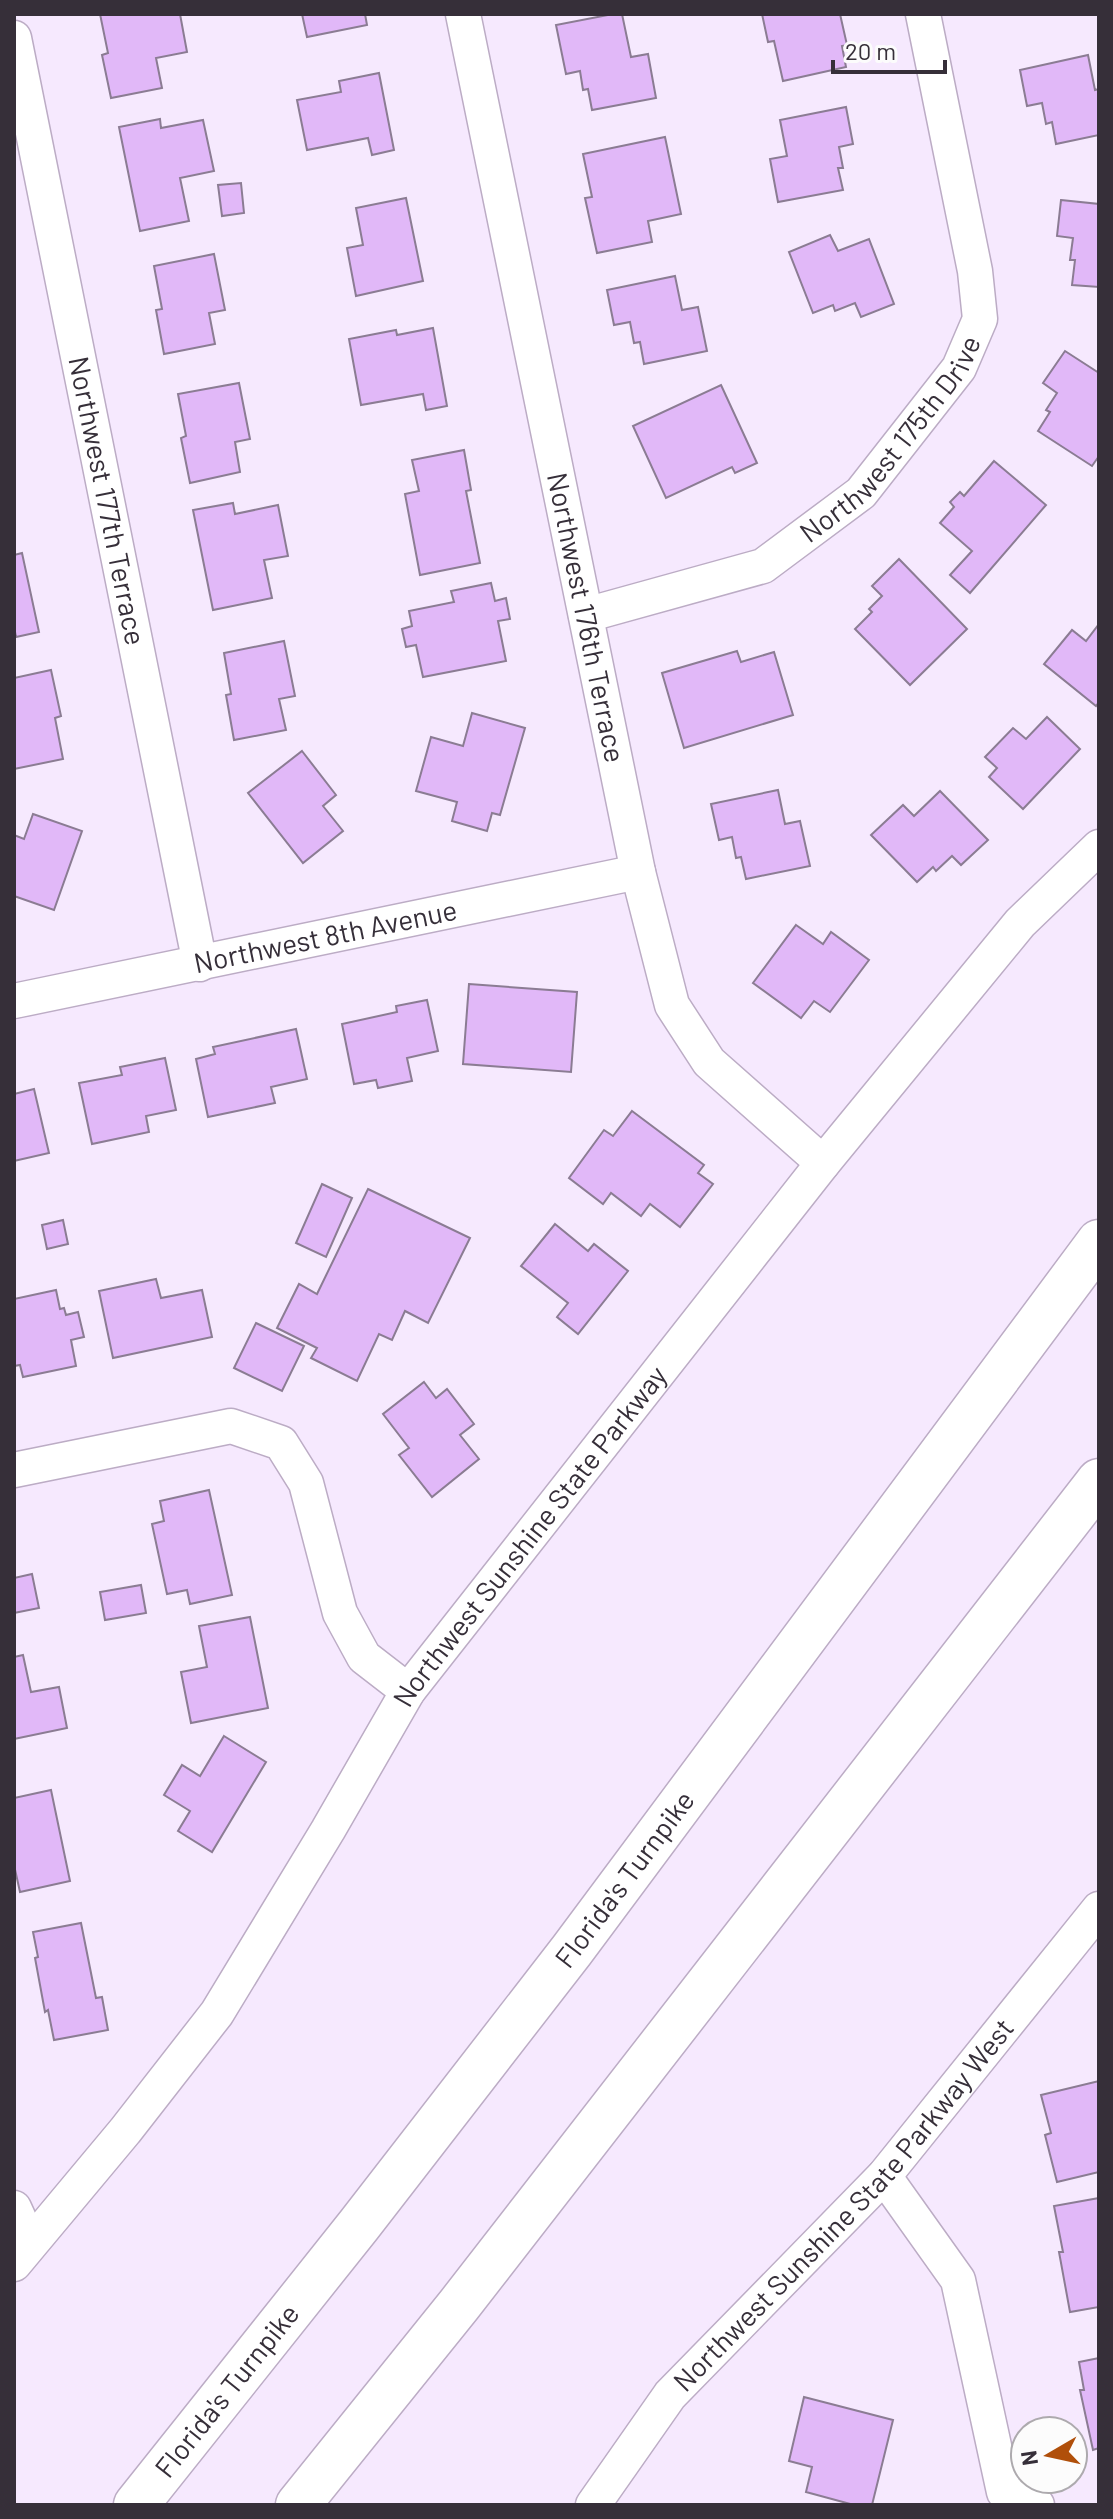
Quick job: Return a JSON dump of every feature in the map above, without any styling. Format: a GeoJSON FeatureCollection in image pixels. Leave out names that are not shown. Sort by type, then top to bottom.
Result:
{"type":"FeatureCollection","features":[{"type":"Feature","properties":{"kind":"highway","name":"Florida's Turnpike"},"geometry":{"type":"LineString","coordinates":[[136,2505],[572,1950],[1099,1242]]}},
{"type":"Feature","properties":{"kind":"highway"},"geometry":{"type":"LineString","coordinates":[[298,2505],[459,2305],[1099,1481]]}},
{"type":"Feature","properties":{"kind":"street","name":"Northwest 176th Terrace"},"geometry":{"type":"LineString","coordinates":[[463,14],[638,872],[672,1005],[709,1062],[823,1163]]}},
{"type":"Feature","properties":{"kind":"street","name":"Northwest 175th Drive"},"geometry":{"type":"LineString","coordinates":[[586,615],[763,566],[861,493],[959,368],[980,319],[975,271],[923,14]]}},
{"type":"Feature","properties":{"kind":"street","name":"Northwest 177th Terrace"},"geometry":{"type":"LineString","coordinates":[[14,38],[200,964]]}},
{"type":"Feature","properties":{"kind":"street","name":"Northwest Sunshine State Parkway"},"geometry":{"type":"LineString","coordinates":[[22,2253],[125,2131],[217,2013],[408,1691],[823,1163],[1020,923],[1099,847]]}},
{"type":"Feature","properties":{"kind":"street","name":"Northwest 8th Avenue"},"geometry":{"type":"LineString","coordinates":[[14,1001],[638,872]]}},
{"type":"Feature","properties":{"kind":"street"},"geometry":{"type":"LineString","coordinates":[[14,1470],[231,1426],[281,1443],[306,1483],[340,1613],[364,1657],[408,1691]]}},
{"type":"Feature","properties":{"kind":"street","name":"Northwest Sunshine State Parkway West"},"geometry":{"type":"LineString","coordinates":[[593,2505],[670,2395],[884,2176],[1099,1909]]}},
{"type":"Feature","properties":{"kind":"street"},"geometry":{"type":"LineString","coordinates":[[884,2176],[958,2280],[1004,2492],[1037,2505]]}},
{"type":"Feature","properties":{"kind":"street"},"geometry":{"type":"LineString","coordinates":[[14,2208],[22,2253]]}},
{"type":"Feature","properties":{"kind":"building"},"geometry":{"type":"Polygon","coordinates":[[[100,14],[180,14],[187,52],[156,58],[162,88],[111,98],[102,55],[108,53],[100,14]]]}},
{"type":"Feature","properties":{"kind":"building"},"geometry":{"type":"Polygon","coordinates":[[[302,14],[365,14],[367,25],[307,37],[302,14]]]}},
{"type":"Feature","properties":{"kind":"building"},"geometry":{"type":"Polygon","coordinates":[[[622,14],[631,57],[648,54],[656,98],[592,110],[588,89],[583,90],[580,71],[566,74],[556,25],[622,14]]]}},
{"type":"Feature","properties":{"kind":"building"},"geometry":{"type":"Polygon","coordinates":[[[762,14],[840,14],[847,45],[842,46],[846,67],[783,81],[774,41],[768,42],[762,14]]]}},
{"type":"Feature","properties":{"kind":"building"},"geometry":{"type":"Polygon","coordinates":[[[1088,55],[1095,90],[1099,89],[1099,135],[1056,144],[1052,122],[1046,124],[1042,103],[1027,106],[1020,70],[1088,55]]]}},
{"type":"Feature","properties":{"kind":"building"},"geometry":{"type":"Polygon","coordinates":[[[379,73],[394,150],[372,155],[368,138],[307,150],[297,100],[341,92],[339,81],[379,73]]]}},
{"type":"Feature","properties":{"kind":"building"},"geometry":{"type":"Polygon","coordinates":[[[846,107],[853,144],[839,147],[843,168],[838,168],[843,190],[778,202],[770,159],[787,156],[780,120],[846,107]]]}},
{"type":"Feature","properties":{"kind":"building"},"geometry":{"type":"Polygon","coordinates":[[[160,119],[161,128],[203,120],[214,171],[180,178],[189,221],[140,231],[119,127],[160,119]]]}},
{"type":"Feature","properties":{"kind":"building"},"geometry":{"type":"Polygon","coordinates":[[[665,137],[681,214],[648,221],[652,242],[597,253],[585,198],[592,197],[583,154],[665,137]]]}},
{"type":"Feature","properties":{"kind":"building"},"geometry":{"type":"Polygon","coordinates":[[[241,183],[244,213],[222,216],[218,185],[241,183]]]}},
{"type":"Feature","properties":{"kind":"building"},"geometry":{"type":"Polygon","coordinates":[[[406,198],[423,281],[356,296],[347,248],[363,245],[356,208],[406,198]]]}},
{"type":"Feature","properties":{"kind":"building"},"geometry":{"type":"Polygon","coordinates":[[[1061,200],[1099,204],[1099,287],[1072,285],[1075,260],[1070,260],[1073,238],[1057,236],[1061,200]]]}},
{"type":"Feature","properties":{"kind":"building"},"geometry":{"type":"Polygon","coordinates":[[[830,235],[838,251],[869,239],[894,304],[861,317],[855,303],[835,311],[833,305],[813,313],[789,252],[830,235]]]}},
{"type":"Feature","properties":{"kind":"building"},"geometry":{"type":"Polygon","coordinates":[[[214,254],[225,310],[209,313],[215,344],[164,354],[156,310],[162,309],[154,266],[214,254]]]}},
{"type":"Feature","properties":{"kind":"building"},"geometry":{"type":"Polygon","coordinates":[[[675,276],[682,310],[698,307],[707,351],[644,364],[640,342],[634,343],[630,322],[614,325],[607,290],[675,276]]]}},
{"type":"Feature","properties":{"kind":"building"},"geometry":{"type":"Polygon","coordinates":[[[433,328],[447,406],[426,410],[423,394],[361,405],[349,339],[396,330],[397,335],[433,328]]]}},
{"type":"Feature","properties":{"kind":"building"},"geometry":{"type":"Polygon","coordinates":[[[1065,351],[1099,373],[1099,456],[1092,466],[1038,431],[1057,393],[1043,383],[1065,351]]]}},
{"type":"Feature","properties":{"kind":"building"},"geometry":{"type":"Polygon","coordinates":[[[239,383],[250,439],[235,442],[240,472],[190,483],[181,438],[186,436],[178,394],[239,383]]]}},
{"type":"Feature","properties":{"kind":"building"},"geometry":{"type":"Polygon","coordinates":[[[721,385],[757,463],[735,473],[732,467],[666,498],[633,426],[721,385]]]}},
{"type":"Feature","properties":{"kind":"building"},"geometry":{"type":"Polygon","coordinates":[[[464,450],[471,490],[466,491],[480,563],[420,575],[405,494],[419,491],[412,460],[464,450]]]}},
{"type":"Feature","properties":{"kind":"building"},"geometry":{"type":"Polygon","coordinates":[[[994,461],[1046,505],[970,593],[950,575],[972,551],[940,523],[954,507],[950,502],[960,492],[964,496],[994,461]]]}},
{"type":"Feature","properties":{"kind":"building"},"geometry":{"type":"Polygon","coordinates":[[[233,503],[235,514],[278,505],[288,556],[264,560],[272,598],[213,610],[193,510],[233,503]]]}},
{"type":"Feature","properties":{"kind":"building"},"geometry":{"type":"Polygon","coordinates":[[[22,553],[39,632],[16,637],[14,555],[22,553]]]}},
{"type":"Feature","properties":{"kind":"building"},"geometry":{"type":"Polygon","coordinates":[[[899,559],[967,629],[910,685],[855,629],[882,596],[872,586],[899,559]]]}},
{"type":"Feature","properties":{"kind":"building"},"geometry":{"type":"Polygon","coordinates":[[[491,583],[495,601],[506,598],[510,619],[498,621],[506,661],[423,677],[416,645],[406,647],[402,629],[412,626],[409,611],[454,602],[451,591],[491,583]]]}},
{"type":"Feature","properties":{"kind":"building"},"geometry":{"type":"Polygon","coordinates":[[[1099,624],[1099,702],[1096,706],[1044,664],[1072,630],[1086,641],[1099,624]]]}},
{"type":"Feature","properties":{"kind":"building"},"geometry":{"type":"Polygon","coordinates":[[[284,641],[295,696],[279,699],[286,730],[234,740],[226,695],[231,694],[224,653],[284,641]]]}},
{"type":"Feature","properties":{"kind":"building"},"geometry":{"type":"Polygon","coordinates":[[[737,651],[741,662],[774,652],[793,715],[684,748],[662,673],[737,651]]]}},
{"type":"Feature","properties":{"kind":"building"},"geometry":{"type":"Polygon","coordinates":[[[51,670],[61,716],[55,718],[63,759],[14,769],[14,678],[51,670]]]}},
{"type":"Feature","properties":{"kind":"building"},"geometry":{"type":"Polygon","coordinates":[[[472,713],[525,728],[500,815],[492,813],[487,831],[452,821],[457,802],[416,791],[431,737],[463,746],[472,713]]]}},
{"type":"Feature","properties":{"kind":"building"},"geometry":{"type":"Polygon","coordinates":[[[1047,717],[1080,749],[1023,809],[989,777],[997,768],[985,757],[1013,728],[1026,739],[1047,717]]]}},
{"type":"Feature","properties":{"kind":"building"},"geometry":{"type":"Polygon","coordinates":[[[302,751],[336,795],[323,806],[343,831],[303,863],[248,793],[302,751]]]}},
{"type":"Feature","properties":{"kind":"building"},"geometry":{"type":"Polygon","coordinates":[[[778,790],[785,824],[800,821],[810,866],[746,879],[741,857],[736,858],[732,837],[719,840],[711,804],[778,790]]]}},
{"type":"Feature","properties":{"kind":"building"},"geometry":{"type":"Polygon","coordinates":[[[940,791],[988,840],[961,865],[952,856],[936,871],[933,867],[917,882],[871,835],[903,805],[914,816],[940,791]]]}},
{"type":"Feature","properties":{"kind":"building"},"geometry":{"type":"Polygon","coordinates":[[[33,814],[82,831],[54,910],[14,896],[14,835],[24,839],[33,814]]]}},
{"type":"Feature","properties":{"kind":"building"},"geometry":{"type":"Polygon","coordinates":[[[796,925],[823,944],[831,932],[869,960],[830,1012],[814,1001],[801,1018],[753,983],[796,925]]]}},
{"type":"Feature","properties":{"kind":"building"},"geometry":{"type":"Polygon","coordinates":[[[469,984],[577,992],[571,1072],[463,1064],[469,984]]]}},
{"type":"Feature","properties":{"kind":"building"},"geometry":{"type":"Polygon","coordinates":[[[427,1000],[438,1051],[407,1058],[412,1081],[378,1088],[376,1080],[354,1084],[342,1024],[397,1012],[396,1006],[427,1000]]]}},
{"type":"Feature","properties":{"kind":"building"},"geometry":{"type":"Polygon","coordinates":[[[296,1029],[307,1079],[271,1087],[275,1103],[208,1117],[196,1059],[215,1054],[213,1047],[296,1029]]]}},
{"type":"Feature","properties":{"kind":"building"},"geometry":{"type":"Polygon","coordinates":[[[165,1058],[176,1110],[146,1116],[149,1132],[92,1144],[79,1083],[122,1075],[120,1067],[165,1058]]]}},
{"type":"Feature","properties":{"kind":"building"},"geometry":{"type":"Polygon","coordinates":[[[34,1089],[49,1153],[14,1161],[14,1094],[34,1089]]]}},
{"type":"Feature","properties":{"kind":"building"},"geometry":{"type":"Polygon","coordinates":[[[632,1111],[704,1165],[698,1173],[713,1184],[680,1227],[650,1204],[641,1216],[611,1193],[603,1204],[569,1178],[604,1130],[613,1136],[632,1111]]]}},
{"type":"Feature","properties":{"kind":"building"},"geometry":{"type":"Polygon","coordinates":[[[322,1184],[352,1198],[326,1257],[296,1243],[322,1184]]]}},
{"type":"Feature","properties":{"kind":"building"},"geometry":{"type":"Polygon","coordinates":[[[368,1189],[470,1238],[428,1323],[405,1311],[392,1340],[379,1334],[357,1381],[311,1358],[317,1348],[277,1328],[299,1284],[317,1294],[368,1189]]]}},
{"type":"Feature","properties":{"kind":"building"},"geometry":{"type":"Polygon","coordinates":[[[63,1220],[68,1244],[47,1249],[42,1225],[63,1220]]]}},
{"type":"Feature","properties":{"kind":"building"},"geometry":{"type":"Polygon","coordinates":[[[555,1224],[588,1251],[594,1244],[628,1271],[578,1334],[557,1317],[568,1303],[521,1266],[555,1224]]]}},
{"type":"Feature","properties":{"kind":"building"},"geometry":{"type":"Polygon","coordinates":[[[156,1279],[161,1298],[202,1290],[212,1337],[113,1358],[99,1291],[156,1279]]]}},
{"type":"Feature","properties":{"kind":"building"},"geometry":{"type":"Polygon","coordinates":[[[56,1290],[60,1309],[64,1308],[66,1315],[78,1312],[84,1337],[71,1340],[76,1366],[23,1377],[20,1365],[14,1366],[14,1299],[56,1290]]]}},
{"type":"Feature","properties":{"kind":"building"},"geometry":{"type":"Polygon","coordinates":[[[256,1323],[304,1346],[282,1391],[234,1368],[256,1323]]]}},
{"type":"Feature","properties":{"kind":"building"},"geometry":{"type":"Polygon","coordinates":[[[424,1382],[436,1398],[447,1389],[474,1424],[460,1435],[479,1459],[432,1497],[399,1455],[409,1448],[383,1414],[424,1382]]]}},
{"type":"Feature","properties":{"kind":"building"},"geometry":{"type":"Polygon","coordinates":[[[209,1490],[232,1595],[190,1604],[187,1590],[167,1594],[152,1524],[164,1521],[160,1501],[209,1490]]]}},
{"type":"Feature","properties":{"kind":"building"},"geometry":{"type":"Polygon","coordinates":[[[32,1574],[39,1608],[14,1613],[14,1578],[32,1574]]]}},
{"type":"Feature","properties":{"kind":"building"},"geometry":{"type":"Polygon","coordinates":[[[141,1585],[146,1613],[105,1620],[100,1592],[141,1585]]]}},
{"type":"Feature","properties":{"kind":"building"},"geometry":{"type":"Polygon","coordinates":[[[250,1617],[268,1708],[191,1723],[181,1672],[207,1667],[199,1626],[250,1617]]]}},
{"type":"Feature","properties":{"kind":"building"},"geometry":{"type":"Polygon","coordinates":[[[23,1655],[31,1692],[59,1687],[67,1728],[14,1739],[14,1657],[23,1655]]]}},
{"type":"Feature","properties":{"kind":"building"},"geometry":{"type":"Polygon","coordinates":[[[224,1736],[266,1762],[212,1852],[178,1831],[190,1811],[164,1795],[182,1765],[200,1776],[224,1736]]]}},
{"type":"Feature","properties":{"kind":"building"},"geometry":{"type":"Polygon","coordinates":[[[51,1790],[70,1881],[20,1892],[14,1865],[14,1798],[51,1790]]]}},
{"type":"Feature","properties":{"kind":"building"},"geometry":{"type":"Polygon","coordinates":[[[81,1923],[96,1998],[102,1997],[108,2030],[54,2040],[48,2010],[45,2012],[33,1932],[81,1923]]]}},
{"type":"Feature","properties":{"kind":"building"},"geometry":{"type":"Polygon","coordinates":[[[1099,2081],[1099,2172],[1057,2182],[1045,2135],[1051,2133],[1041,2095],[1099,2081]]]}},
{"type":"Feature","properties":{"kind":"building"},"geometry":{"type":"Polygon","coordinates":[[[1099,2198],[1099,2307],[1070,2312],[1054,2206],[1099,2198]]]}},
{"type":"Feature","properties":{"kind":"building"},"geometry":{"type":"Polygon","coordinates":[[[1099,2358],[1099,2448],[1093,2450],[1089,2415],[1085,2415],[1080,2390],[1084,2390],[1079,2362],[1099,2358]]]}},
{"type":"Feature","properties":{"kind":"building"},"geometry":{"type":"Polygon","coordinates":[[[804,2397],[893,2420],[872,2505],[854,2505],[806,2492],[812,2467],[789,2461],[804,2397]]]}}]}
